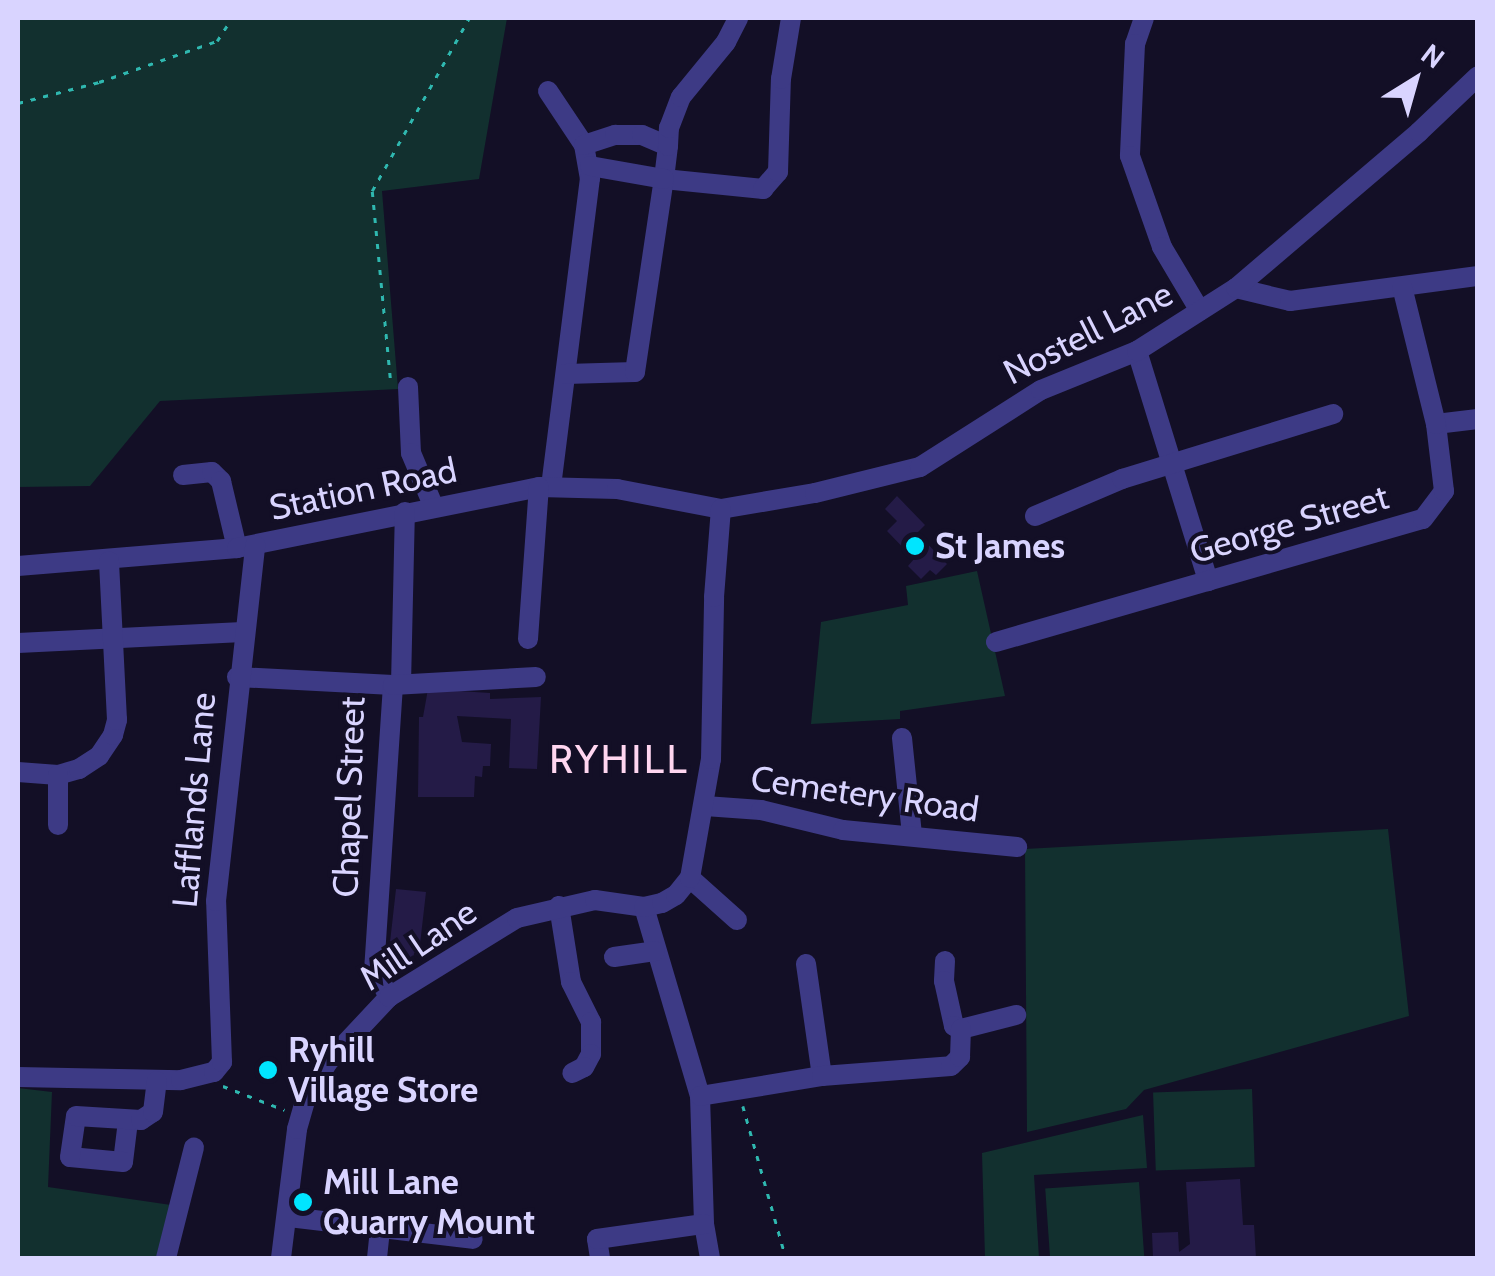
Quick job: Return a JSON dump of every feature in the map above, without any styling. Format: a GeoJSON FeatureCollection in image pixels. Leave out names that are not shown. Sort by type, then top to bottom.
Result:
{"type":"FeatureCollection","features":[{"type":"Feature","properties":{"kind":"street"},"geometry":{"type":"LineString","coordinates":[[566,374],[635,372],[669,128],[681,97],[726,42],[738,18]]}},
{"type":"Feature","properties":{"kind":"street"},"geometry":{"type":"LineString","coordinates":[[590,166],[754,190],[772,183],[780,158],[781,80],[791,18]]}},
{"type":"Feature","properties":{"kind":"street"},"geometry":{"type":"LineString","coordinates":[[1144,18],[1135,44],[1130,156],[1162,247],[1200,312]]}},
{"type":"Feature","properties":{"kind":"street","name":"Nostell Lane"},"geometry":{"type":"LineString","coordinates":[[721,509],[815,493],[920,467],[1040,390],[1136,351],[1236,288],[1419,132],[1478,76]]}},
{"type":"Feature","properties":{"kind":"street"},"geometry":{"type":"LineString","coordinates":[[528,639],[545,487],[566,374],[590,166],[584,145],[548,91]]}},
{"type":"Feature","properties":{"kind":"street"},"geometry":{"type":"LineString","coordinates":[[584,145],[631,134],[668,146]]}},
{"type":"Feature","properties":{"kind":"street"},"geometry":{"type":"LineString","coordinates":[[1236,288],[1290,301],[1478,276]]}},
{"type":"Feature","properties":{"kind":"street","name":"George Street"},"geometry":{"type":"LineString","coordinates":[[996,642],[1423,519],[1444,492],[1436,424],[1402,287]]}},
{"type":"Feature","properties":{"kind":"street"},"geometry":{"type":"LineString","coordinates":[[1136,351],[1208,581]]}},
{"type":"Feature","properties":{"kind":"street"},"geometry":{"type":"LineString","coordinates":[[399,388],[411,453],[433,505]]}},
{"type":"Feature","properties":{"kind":"street"},"geometry":{"type":"LineString","coordinates":[[1035,516],[1172,464],[1333,414]]}},
{"type":"Feature","properties":{"kind":"street"},"geometry":{"type":"LineString","coordinates":[[1436,424],[1478,418]]}},
{"type":"Feature","properties":{"kind":"street"},"geometry":{"type":"LineString","coordinates":[[183,476],[212,472],[221,481],[246,546]]}},
{"type":"Feature","properties":{"kind":"street","name":"Station Road"},"geometry":{"type":"LineString","coordinates":[[18,566],[246,546],[433,505],[545,487],[617,489],[721,509]]}},
{"type":"Feature","properties":{"kind":"street"},"geometry":{"type":"LineString","coordinates":[[710,1258],[704,1224],[700,1096],[644,907],[676,896],[690,878],[705,806],[712,759],[713,613],[721,509]]}},
{"type":"Feature","properties":{"kind":"street"},"geometry":{"type":"LineString","coordinates":[[406,512],[397,684],[536,677]]}},
{"type":"Feature","properties":{"kind":"street","name":"Lafflands Lane"},"geometry":{"type":"LineString","coordinates":[[157,1082],[204,1077],[222,1062],[216,901],[244,632],[246,546]]}},
{"type":"Feature","properties":{"kind":"street"},"geometry":{"type":"LineString","coordinates":[[18,772],[58,775],[99,756],[113,735],[115,637],[109,561]]}},
{"type":"Feature","properties":{"kind":"street"},"geometry":{"type":"LineString","coordinates":[[18,642],[244,632]]}},
{"type":"Feature","properties":{"kind":"street","name":"Chapel Street"},"geometry":{"type":"LineString","coordinates":[[237,677],[397,684],[374,968],[389,997]]}},
{"type":"Feature","properties":{"kind":"street"},"geometry":{"type":"LineString","coordinates":[[902,738],[912,836]]}},
{"type":"Feature","properties":{"kind":"street"},"geometry":{"type":"LineString","coordinates":[[58,775],[58,826]]}},
{"type":"Feature","properties":{"kind":"street","name":"Cemetery Road"},"geometry":{"type":"LineString","coordinates":[[705,806],[761,810],[843,830],[1016,847]]}},
{"type":"Feature","properties":{"kind":"street"},"geometry":{"type":"LineString","coordinates":[[690,878],[737,920]]}},
{"type":"Feature","properties":{"kind":"street","name":"Mill Lane"},"geometry":{"type":"LineString","coordinates":[[281,1258],[300,1116],[306,1097],[328,1063],[389,997],[517,918],[595,900],[644,907]]}},
{"type":"Feature","properties":{"kind":"street"},"geometry":{"type":"LineString","coordinates":[[559,906],[567,966],[576,994],[592,1022],[591,1054],[584,1067],[572,1073]]}},
{"type":"Feature","properties":{"kind":"street"},"geometry":{"type":"LineString","coordinates":[[614,957],[655,951]]}},
{"type":"Feature","properties":{"kind":"street"},"geometry":{"type":"LineString","coordinates":[[945,960],[950,1020],[961,1029]]}},
{"type":"Feature","properties":{"kind":"street"},"geometry":{"type":"LineString","coordinates":[[806,964],[822,1076]]}},
{"type":"Feature","properties":{"kind":"street"},"geometry":{"type":"LineString","coordinates":[[961,1029],[1016,1015]]}},
{"type":"Feature","properties":{"kind":"street"},"geometry":{"type":"LineString","coordinates":[[700,1096],[822,1076],[952,1066],[960,1057],[961,1029]]}},
{"type":"Feature","properties":{"kind":"street"},"geometry":{"type":"LineString","coordinates":[[18,1076],[157,1082],[153,1112],[128,1122]]}},
{"type":"Feature","properties":{"kind":"street"},"geometry":{"type":"LineString","coordinates":[[166,1258],[194,1147]]}},
{"type":"Feature","properties":{"kind":"street"},"geometry":{"type":"LineString","coordinates":[[289,1217],[380,1228],[451,1228],[473,1239]]}},
{"type":"Feature","properties":{"kind":"street"},"geometry":{"type":"LineString","coordinates":[[600,1258],[597,1240],[704,1224]]}},
{"type":"Feature","properties":{"kind":"street"},"geometry":{"type":"LineString","coordinates":[[377,1258],[380,1228]]}},
{"type":"Feature","properties":{"kind":"path"},"geometry":{"type":"LineString","coordinates":[[18,103],[99,82],[217,41],[232,18]]}},
{"type":"Feature","properties":{"kind":"path"},"geometry":{"type":"LineString","coordinates":[[399,388],[372,191],[469,18]]}},
{"type":"Feature","properties":{"kind":"path"},"geometry":{"type":"LineString","coordinates":[[738,1090],[786,1258]]}},
{"type":"Feature","properties":{"kind":"path"},"geometry":{"type":"LineString","coordinates":[[235,1091],[300,1116]]}},
{"type":"Feature","properties":{"kind":"green space"},"geometry":{"type":"Polygon","coordinates":[[[18,18],[507,18],[479,179],[382,191],[398,389],[160,401],[90,486],[18,487],[18,18]]]}},
{"type":"Feature","properties":{"kind":"green space"},"geometry":{"type":"Polygon","coordinates":[[[977,571],[1005,696],[900,711],[900,719],[811,724],[821,622],[908,605],[906,586],[977,571]]]}},
{"type":"Feature","properties":{"kind":"green space"},"geometry":{"type":"Polygon","coordinates":[[[1388,829],[1409,1016],[1144,1090],[1126,1109],[1027,1132],[1025,849],[1388,829]]]}},
{"type":"Feature","properties":{"kind":"green space"},"geometry":{"type":"Polygon","coordinates":[[[18,1088],[52,1092],[48,1187],[171,1205],[156,1258],[18,1258],[18,1088]]]}},
{"type":"Feature","properties":{"kind":"green space"},"geometry":{"type":"Polygon","coordinates":[[[1252,1089],[1255,1167],[1156,1170],[1153,1092],[1252,1089]]]}},
{"type":"Feature","properties":{"kind":"green space"},"geometry":{"type":"Polygon","coordinates":[[[1143,1115],[1147,1168],[1034,1175],[1039,1258],[985,1258],[982,1153],[1143,1115]]]}},
{"type":"Feature","properties":{"kind":"green space"},"geometry":{"type":"Polygon","coordinates":[[[1139,1182],[1144,1258],[1050,1258],[1045,1189],[1139,1182]]]}},
{"type":"Feature","properties":{"kind":"building","name":"St James"},"geometry":{"type":"Polygon","coordinates":[[[897,496],[925,525],[917,533],[947,564],[936,575],[930,570],[921,579],[908,566],[914,559],[887,531],[897,521],[885,509],[897,496]]]}},
{"type":"Feature","properties":{"kind":"building"},"geometry":{"type":"Polygon","coordinates":[[[428,689],[490,693],[490,699],[541,697],[537,769],[509,768],[511,719],[457,716],[462,742],[491,744],[490,766],[483,766],[482,777],[475,776],[474,797],[418,797],[419,717],[423,717],[428,689]]]}},
{"type":"Feature","properties":{"kind":"building"},"geometry":{"type":"Polygon","coordinates":[[[396,889],[426,892],[419,953],[414,953],[413,963],[388,960],[396,889]]]}},
{"type":"Feature","properties":{"kind":"building"},"geometry":{"type":"Polygon","coordinates":[[[1240,1179],[1243,1225],[1254,1225],[1256,1258],[1153,1258],[1152,1233],[1178,1232],[1179,1252],[1190,1244],[1186,1182],[1240,1179]]]}},
{"type":"Feature","properties":{"kind":"place","name":"St James"},"geometry":{"type":"Point","coordinates":[915,546]}},
{"type":"Feature","properties":{"kind":"place","name":"Ryhill Village Store"},"geometry":{"type":"Point","coordinates":[268,1070]}},
{"type":"Feature","properties":{"kind":"place","name":"Mill Lane Quarry Mount"},"geometry":{"type":"Point","coordinates":[303,1202]}},
{"type":"Feature","properties":{"kind":"district","name":"RYHILL"},"geometry":{"type":"Point","coordinates":[619,759]}}]}
